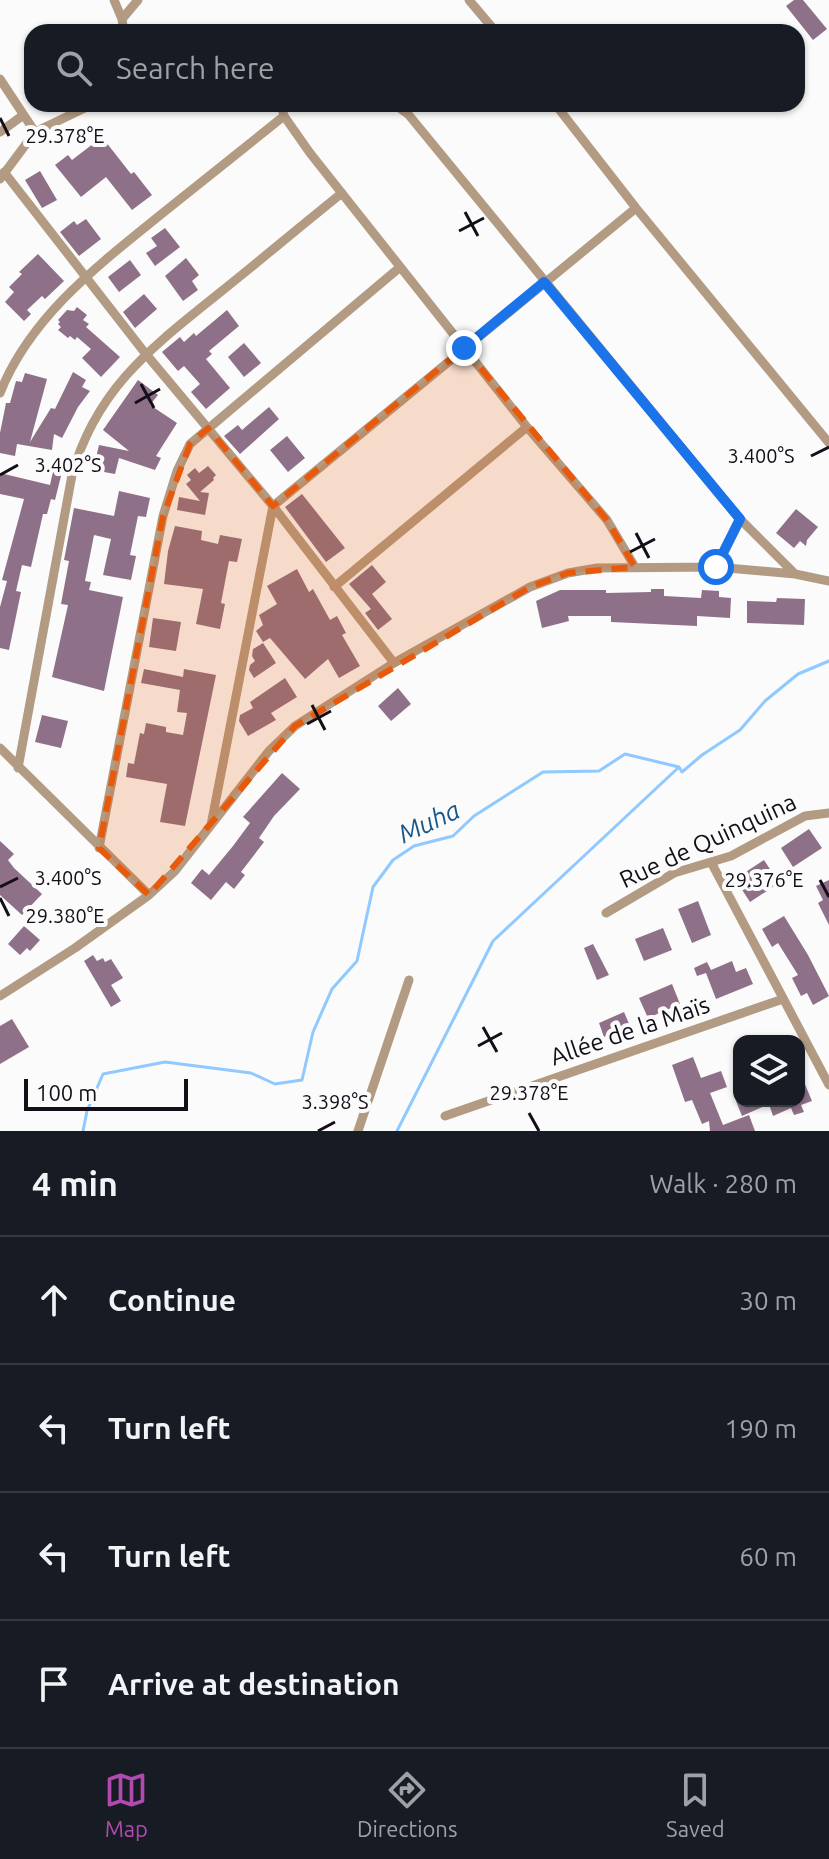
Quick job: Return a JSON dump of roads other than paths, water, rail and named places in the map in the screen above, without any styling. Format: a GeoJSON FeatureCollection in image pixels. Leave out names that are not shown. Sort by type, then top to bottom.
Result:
{"type":"FeatureCollection","features":[{"type":"Feature","properties":{"kind":"street"},"geometry":{"type":"LineString","coordinates":[[114,0],[123,24]]}},
{"type":"Feature","properties":{"kind":"street"},"geometry":{"type":"LineString","coordinates":[[122,19],[138,0]]}},
{"type":"Feature","properties":{"kind":"street"},"geometry":{"type":"LineString","coordinates":[[469,0],[489,24]]}},
{"type":"Feature","properties":{"kind":"street"},"geometry":{"type":"LineString","coordinates":[[0,79],[35,132]]}},
{"type":"Feature","properties":{"kind":"street"},"geometry":{"type":"LineString","coordinates":[[76,112],[35,132],[2,176],[273,506],[394,663]]}},
{"type":"Feature","properties":{"kind":"street"},"geometry":{"type":"LineString","coordinates":[[283,112],[399,268],[527,427],[607,520],[635,567]]}},
{"type":"Feature","properties":{"kind":"street"},"geometry":{"type":"LineString","coordinates":[[405,112],[740,519],[795,574]]}},
{"type":"Feature","properties":{"kind":"street"},"geometry":{"type":"LineString","coordinates":[[561,112],[829,443]]}},
{"type":"Feature","properties":{"kind":"street"},"geometry":{"type":"LineString","coordinates":[[0,132],[22,116]]}},
{"type":"Feature","properties":{"kind":"street"},"geometry":{"type":"LineString","coordinates":[[0,393],[19,356],[47,318],[85,276],[284,116]]}},
{"type":"Feature","properties":{"kind":"street"},"geometry":{"type":"LineString","coordinates":[[18,768],[72,475],[80,446],[94,418],[145,353],[342,193]]}},
{"type":"Feature","properties":{"kind":"street"},"geometry":{"type":"LineString","coordinates":[[210,829],[273,506],[636,208]]}},
{"type":"Feature","properties":{"kind":"street"},"geometry":{"type":"LineString","coordinates":[[99,848],[163,516],[177,471],[190,444],[399,268]]}},
{"type":"Feature","properties":{"kind":"street"},"geometry":{"type":"LineString","coordinates":[[334,587],[527,427]]}},
{"type":"Feature","properties":{"kind":"street"},"geometry":{"type":"LineString","coordinates":[[716,567],[740,519]]}},
{"type":"Feature","properties":{"kind":"street"},"geometry":{"type":"LineString","coordinates":[[1,995],[75,948],[149,895],[175,871],[269,751],[295,726],[394,663],[530,587],[547,579],[597,568],[635,567],[716,567],[795,574],[829,581]]}},
{"type":"Feature","properties":{"kind":"street"},"geometry":{"type":"LineString","coordinates":[[0,748],[149,895]]}},
{"type":"Feature","properties":{"kind":"street","name":"Rue de Quinquina"},"geometry":{"type":"LineString","coordinates":[[606,913],[674,873],[731,856],[805,816],[829,813]]}},
{"type":"Feature","properties":{"kind":"street"},"geometry":{"type":"LineString","coordinates":[[712,864],[829,1085]]}},
{"type":"Feature","properties":{"kind":"street"},"geometry":{"type":"LineString","coordinates":[[358,1131],[409,980]]}},
{"type":"Feature","properties":{"kind":"street","name":"Allée de la Maïs"},"geometry":{"type":"LineString","coordinates":[[445,1116],[783,999]]}},
{"type":"Feature","properties":{"kind":"waterway","name":"Muha"},"geometry":{"type":"LineString","coordinates":[[83,1131],[87,1111],[103,1074],[165,1062],[251,1073],[275,1084],[302,1080],[313,1032],[332,989],[357,961],[373,887],[393,860],[414,846],[453,836],[474,816],[543,772],[599,771],[625,754],[679,767],[682,772],[740,730],[765,701],[798,674],[829,661]]}},
{"type":"Feature","properties":{"kind":"waterway"},"geometry":{"type":"LineString","coordinates":[[397,1131],[493,941],[679,767]]}}]}
